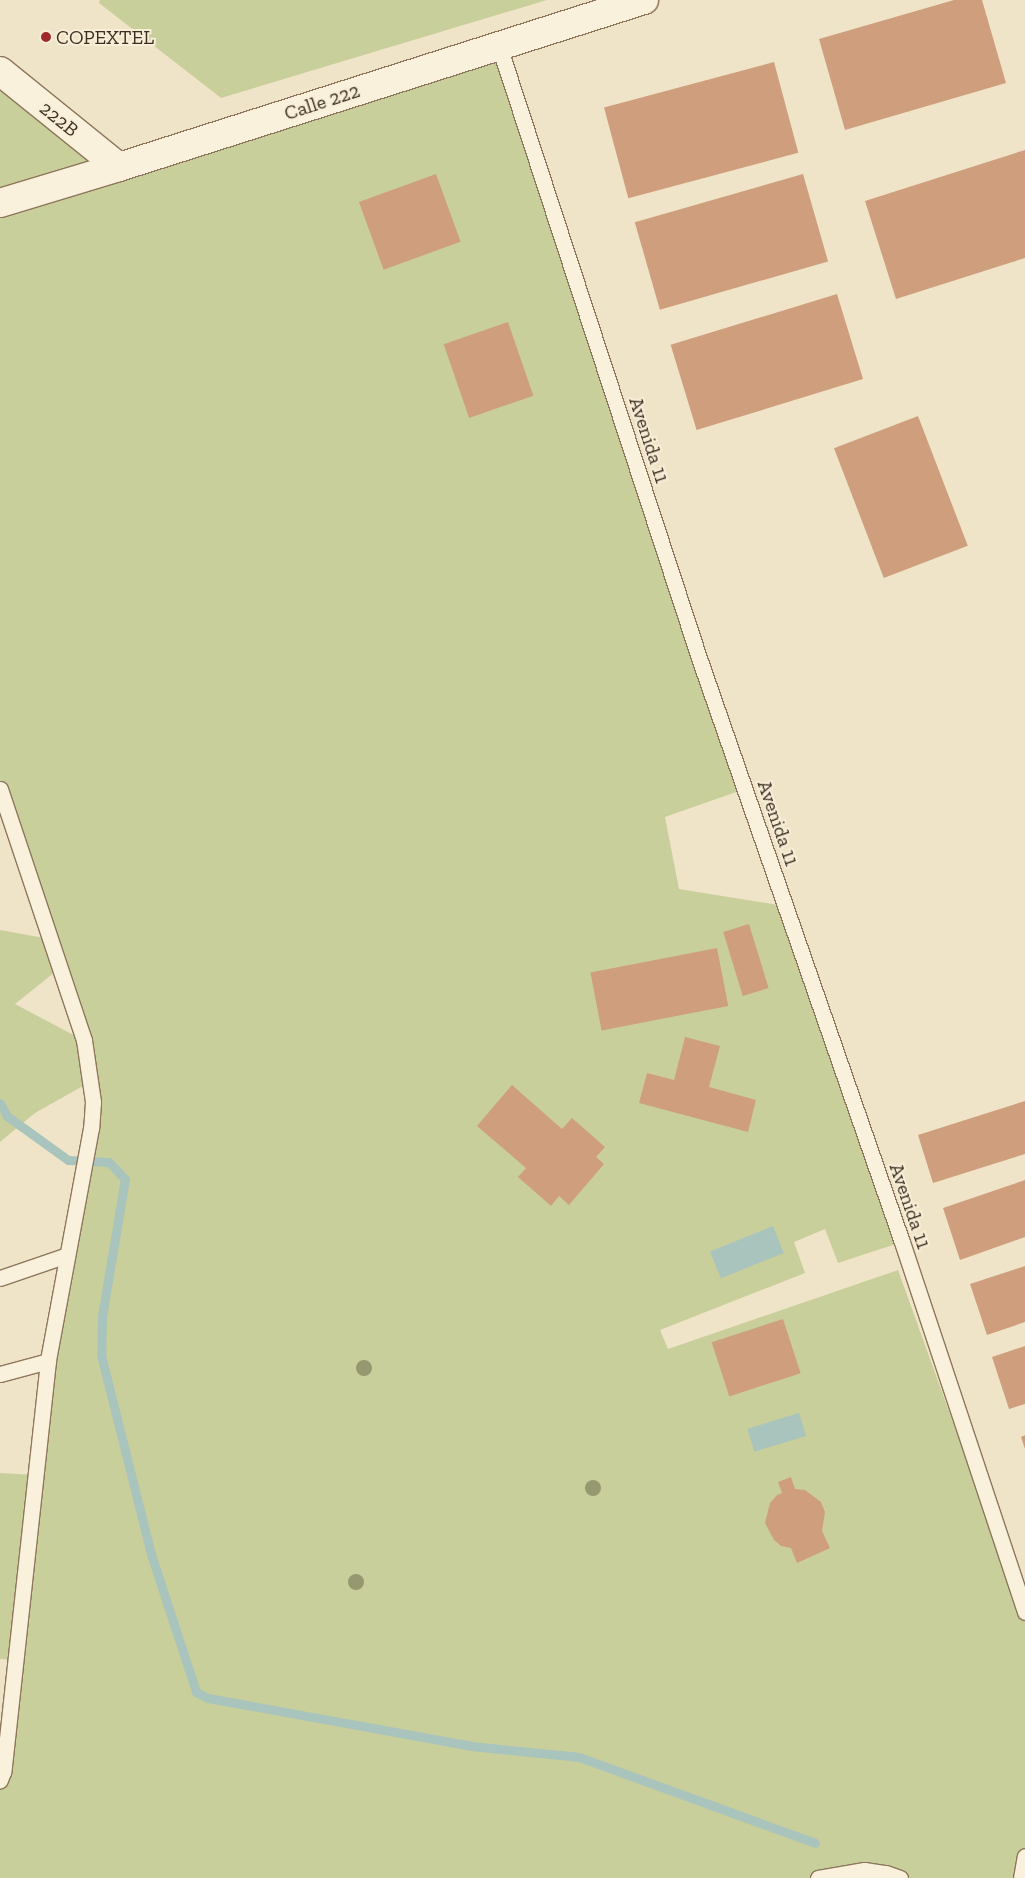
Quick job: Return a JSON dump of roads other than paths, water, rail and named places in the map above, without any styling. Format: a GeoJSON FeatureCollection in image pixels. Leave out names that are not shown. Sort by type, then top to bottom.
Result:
{"type":"FeatureCollection","features":[{"type":"Feature","properties":{"kind":"main road","name":"Calle 222"},"geometry":{"type":"LineString","coordinates":[[0,203],[644,0]]}},
{"type":"Feature","properties":{"kind":"main road","name":"222B"},"geometry":{"type":"LineString","coordinates":[[0,71],[119,167]]}},
{"type":"Feature","properties":{"kind":"lane","name":"Avenida 11"},"geometry":{"type":"LineString","coordinates":[[499,46],[698,655],[905,1252],[1025,1612]]}},
{"type":"Feature","properties":{"kind":"lane"},"geometry":{"type":"LineString","coordinates":[[0,789],[84,1040],[93,1102],[91,1128],[48,1361],[3,1772],[0,1780]]}},
{"type":"Feature","properties":{"kind":"lane"},"geometry":{"type":"LineString","coordinates":[[0,1278],[67,1256]]}},
{"type":"Feature","properties":{"kind":"lane"},"geometry":{"type":"LineString","coordinates":[[0,1374],[48,1361]]}},
{"type":"Feature","properties":{"kind":"lane"},"geometry":{"type":"LineString","coordinates":[[1021,1878],[1025,1856]]}},
{"type":"Feature","properties":{"kind":"lane"},"geometry":{"type":"LineString","coordinates":[[818,1878],[864,1870],[886,1873],[900,1878]]}},
{"type":"Feature","properties":{"kind":"water"},"geometry":{"type":"Polygon","coordinates":[[[773,1226],[784,1253],[721,1278],[710,1251],[773,1226]]]}},
{"type":"Feature","properties":{"kind":"water"},"geometry":{"type":"Polygon","coordinates":[[[799,1413],[806,1436],[754,1452],[747,1429],[799,1413]]]}},
{"type":"Feature","properties":{"kind":"waterway"},"geometry":{"type":"LineString","coordinates":[[0,1103],[7,1116],[68,1160],[109,1162],[125,1179],[102,1316],[101,1355],[151,1554],[196,1692],[208,1698],[471,1746],[579,1757],[815,1843]]}},
{"type":"Feature","properties":{"kind":"place","name":"COPEXTEL"},"geometry":{"type":"Point","coordinates":[46,37]}}]}
